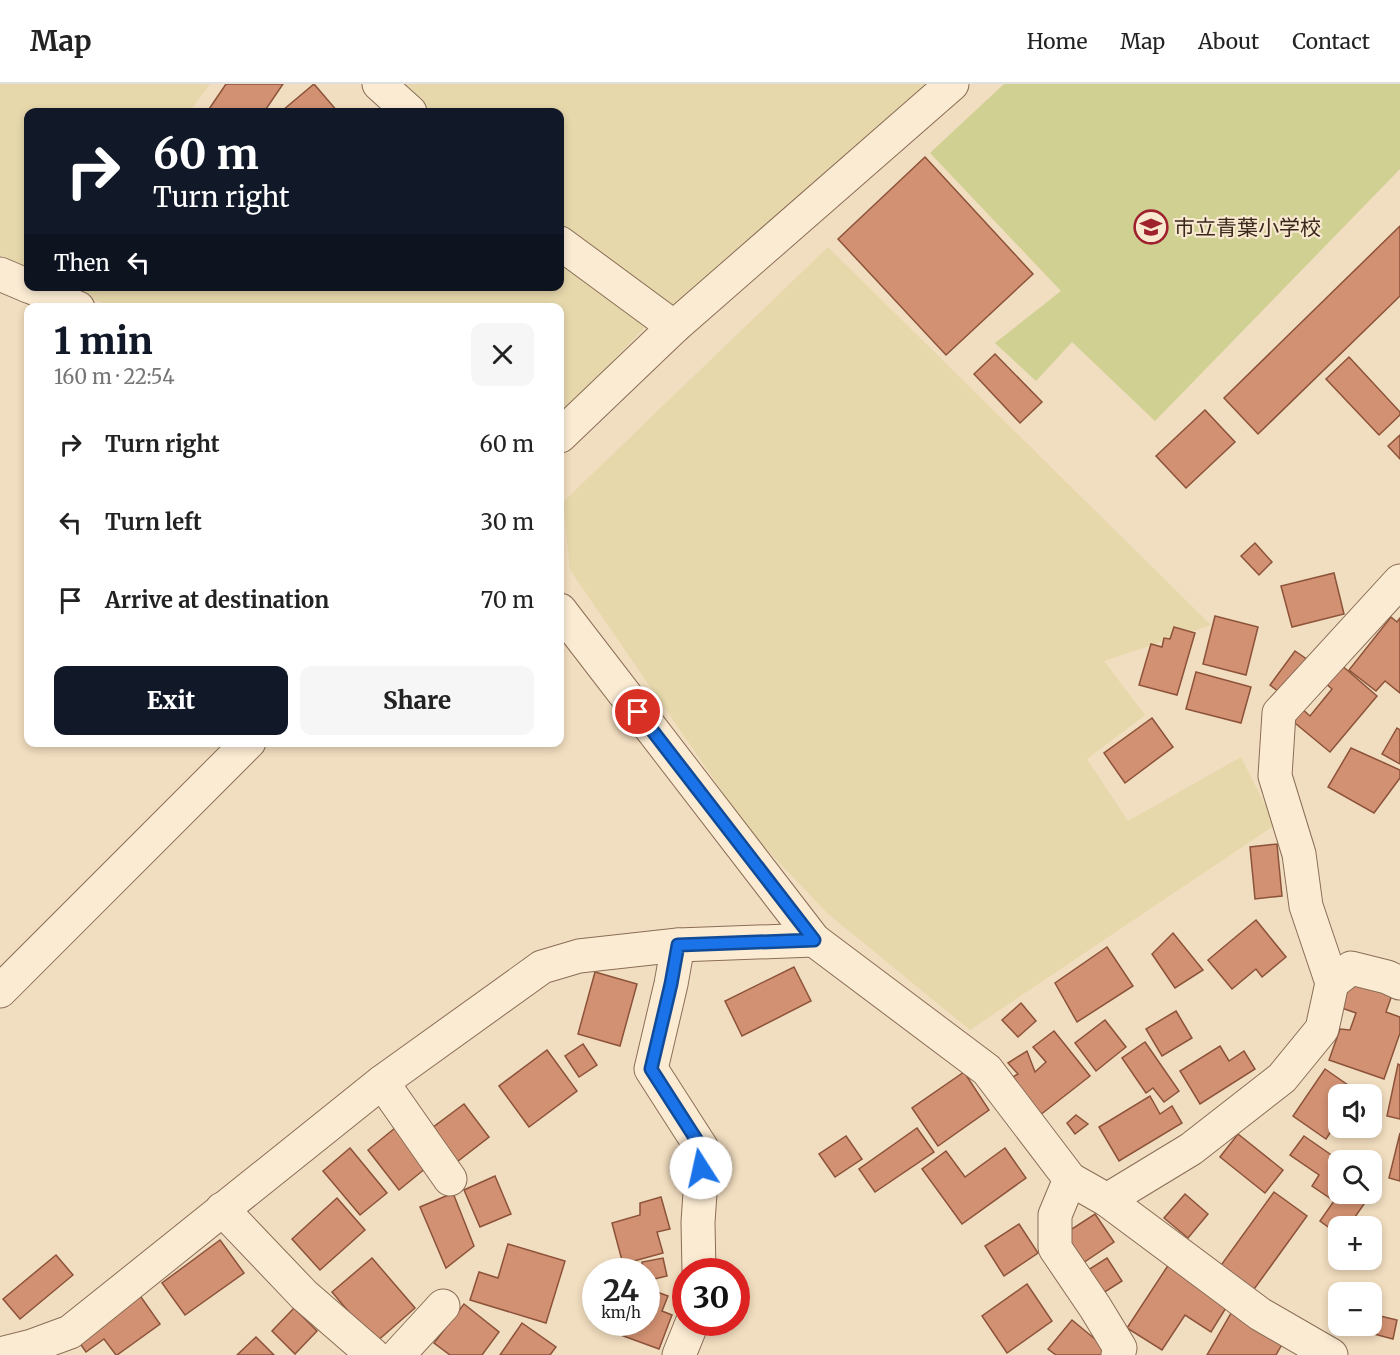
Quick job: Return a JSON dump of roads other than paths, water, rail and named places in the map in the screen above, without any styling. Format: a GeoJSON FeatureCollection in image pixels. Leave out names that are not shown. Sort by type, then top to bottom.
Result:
{"type":"FeatureCollection","features":[{"type":"Feature","properties":{"kind":"street"},"geometry":{"type":"LineString","coordinates":[[380,84],[406,108]]}},
{"type":"Feature","properties":{"kind":"street"},"geometry":{"type":"LineString","coordinates":[[564,432],[674,327],[952,84]]}},
{"type":"Feature","properties":{"kind":"street"},"geometry":{"type":"LineString","coordinates":[[564,246],[674,327]]}},
{"type":"Feature","properties":{"kind":"street"},"geometry":{"type":"LineString","coordinates":[[0,274],[24,284]]}},
{"type":"Feature","properties":{"kind":"street"},"geometry":{"type":"LineString","coordinates":[[40,291],[67,303]]}},
{"type":"Feature","properties":{"kind":"street"},"geometry":{"type":"LineString","coordinates":[[1107,1200],[1191,1149],[1282,1078],[1323,1029],[1332,983],[1306,906],[1299,854],[1275,776],[1279,713],[1400,580]]}},
{"type":"Feature","properties":{"kind":"street"},"geometry":{"type":"LineString","coordinates":[[564,615],[814,940],[987,1070],[1070,1179],[1107,1200],[1260,1314],[1294,1346],[1331,1355]]}},
{"type":"Feature","properties":{"kind":"street"},"geometry":{"type":"LineString","coordinates":[[0,991],[244,747]]}},
{"type":"Feature","properties":{"kind":"street"},"geometry":{"type":"LineString","coordinates":[[0,1354],[32,1346],[70,1332],[382,1082],[542,967],[579,956],[678,945],[814,940]]}},
{"type":"Feature","properties":{"kind":"street"},"geometry":{"type":"LineString","coordinates":[[678,945],[651,1069],[703,1150],[698,1222],[699,1258]]}},
{"type":"Feature","properties":{"kind":"street"},"geometry":{"type":"LineString","coordinates":[[1332,983],[1351,968],[1387,977],[1400,983]]}},
{"type":"Feature","properties":{"kind":"street"},"geometry":{"type":"LineString","coordinates":[[382,1082],[450,1179]]}},
{"type":"Feature","properties":{"kind":"street"},"geometry":{"type":"LineString","coordinates":[[1070,1179],[1055,1215],[1055,1248],[1120,1348],[1118,1355]]}},
{"type":"Feature","properties":{"kind":"street"},"geometry":{"type":"LineString","coordinates":[[222,1209],[304,1295],[373,1355]]}},
{"type":"Feature","properties":{"kind":"street"},"geometry":{"type":"LineString","coordinates":[[398,1355],[443,1306]]}},
{"type":"Feature","properties":{"kind":"street"},"geometry":{"type":"LineString","coordinates":[[679,1355],[687,1336]]}},
{"type":"Feature","properties":{"kind":"place","name":"市立青葉小学校"},"geometry":{"type":"Point","coordinates":[1151,227]}}]}
